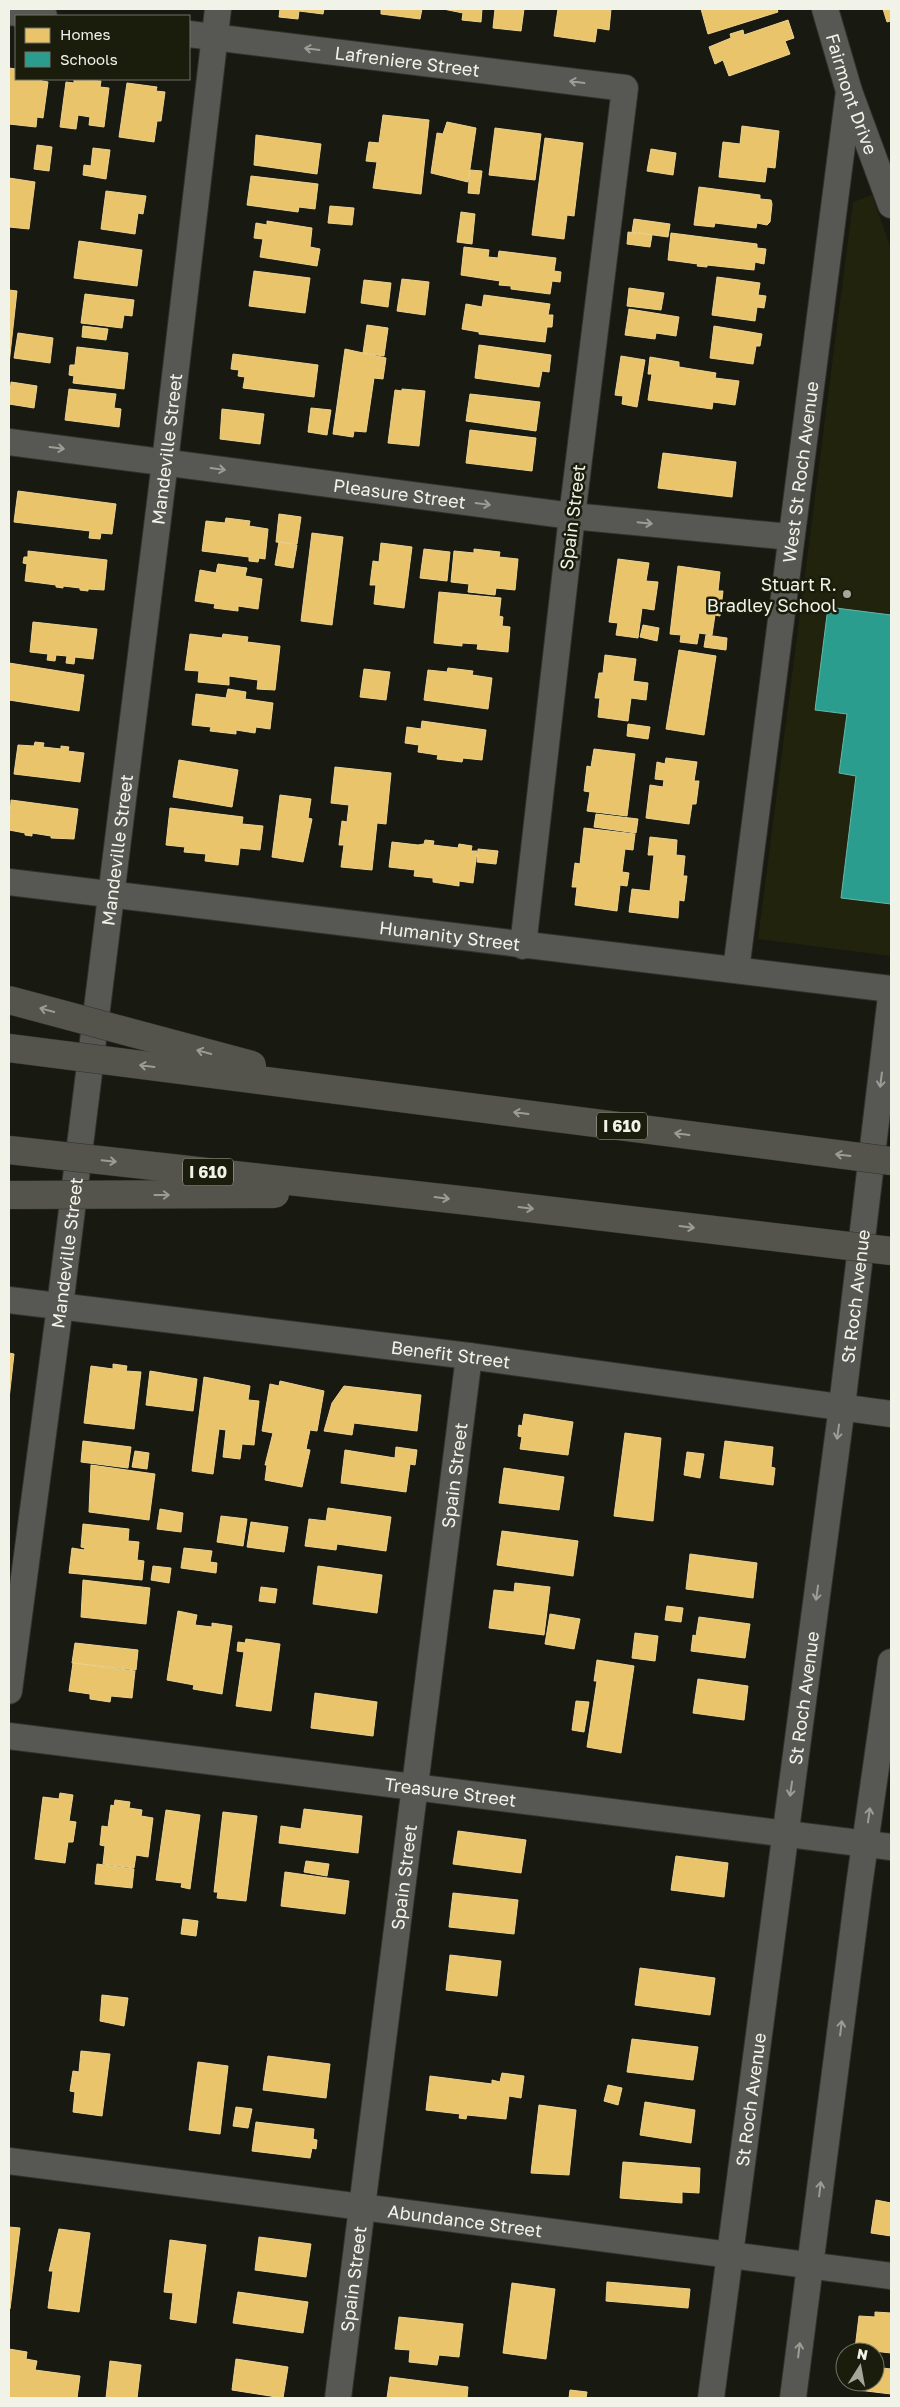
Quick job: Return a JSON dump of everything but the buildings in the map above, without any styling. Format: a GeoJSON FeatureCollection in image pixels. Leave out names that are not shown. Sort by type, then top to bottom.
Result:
{"type":"FeatureCollection","features":[{"type":"Feature","properties":{"kind":"highway"},"geometry":{"type":"LineString","coordinates":[[9,1000],[352,1092]]}},
{"type":"Feature","properties":{"kind":"highway","name":"I 610"},"geometry":{"type":"LineString","coordinates":[[9,1048],[891,1161]]}},
{"type":"Feature","properties":{"kind":"highway","name":"I 610"},"geometry":{"type":"LineString","coordinates":[[9,1150],[891,1251]]}},
{"type":"Feature","properties":{"kind":"highway"},"geometry":{"type":"LineString","coordinates":[[9,1195],[406,1194]]}},
{"type":"Feature","properties":{"kind":"street","name":"Mandeville Street"},"geometry":{"type":"LineString","coordinates":[[9,1691],[60,1306],[165,462],[218,9]]}},
{"type":"Feature","properties":{"kind":"street","name":"Fairmont Drive"},"geometry":{"type":"LineString","coordinates":[[825,9],[849,91],[891,205]]}},
{"type":"Feature","properties":{"kind":"street"},"geometry":{"type":"LineString","coordinates":[[9,12],[35,15]]}},
{"type":"Feature","properties":{"kind":"street","name":"Lafreniere Street"},"geometry":{"type":"LineString","coordinates":[[190,34],[625,88]]}},
{"type":"Feature","properties":{"kind":"street","name":"Spain Street"},"geometry":{"type":"LineString","coordinates":[[523,946],[572,516],[625,88]]}},
{"type":"Feature","properties":{"kind":"street","name":"West St Roch Avenue"},"geometry":{"type":"LineString","coordinates":[[736,970],[790,537],[849,91]]}},
{"type":"Feature","properties":{"kind":"street","name":"Pleasure Street"},"geometry":{"type":"LineString","coordinates":[[9,442],[572,516],[790,537]]}},
{"type":"Feature","properties":{"kind":"street","name":"Humanity Street"},"geometry":{"type":"LineString","coordinates":[[9,882],[523,946],[891,989]]}},
{"type":"Feature","properties":{"kind":"street","name":"St Roch Avenue"},"geometry":{"type":"LineString","coordinates":[[711,2398],[842,1406],[891,996]]}},
{"type":"Feature","properties":{"kind":"street","name":"Benefit Street"},"geometry":{"type":"LineString","coordinates":[[9,1300],[469,1356],[891,1414]]}},
{"type":"Feature","properties":{"kind":"street","name":"Spain Street"},"geometry":{"type":"LineString","coordinates":[[338,2398],[360,2206],[416,1787],[469,1356]]}},
{"type":"Feature","properties":{"kind":"street"},"geometry":{"type":"LineString","coordinates":[[792,2398],[865,1843],[891,1662]]}},
{"type":"Feature","properties":{"kind":"street","name":"Treasure Street"},"geometry":{"type":"LineString","coordinates":[[9,1736],[891,1847]]}},
{"type":"Feature","properties":{"kind":"street","name":"Abundance Street"},"geometry":{"type":"LineString","coordinates":[[9,2161],[891,2276]]}},
{"type":"Feature","properties":{"kind":"shaded area","name":"Stuart R. Bradley School"},"geometry":{"type":"Polygon","coordinates":[[[872,195],[891,249],[891,956],[758,939],[853,202],[872,195]]]}},
{"type":"Feature","properties":{"kind":"place","name":"Stuart R. Bradley School"},"geometry":{"type":"Point","coordinates":[847,594]}}]}
